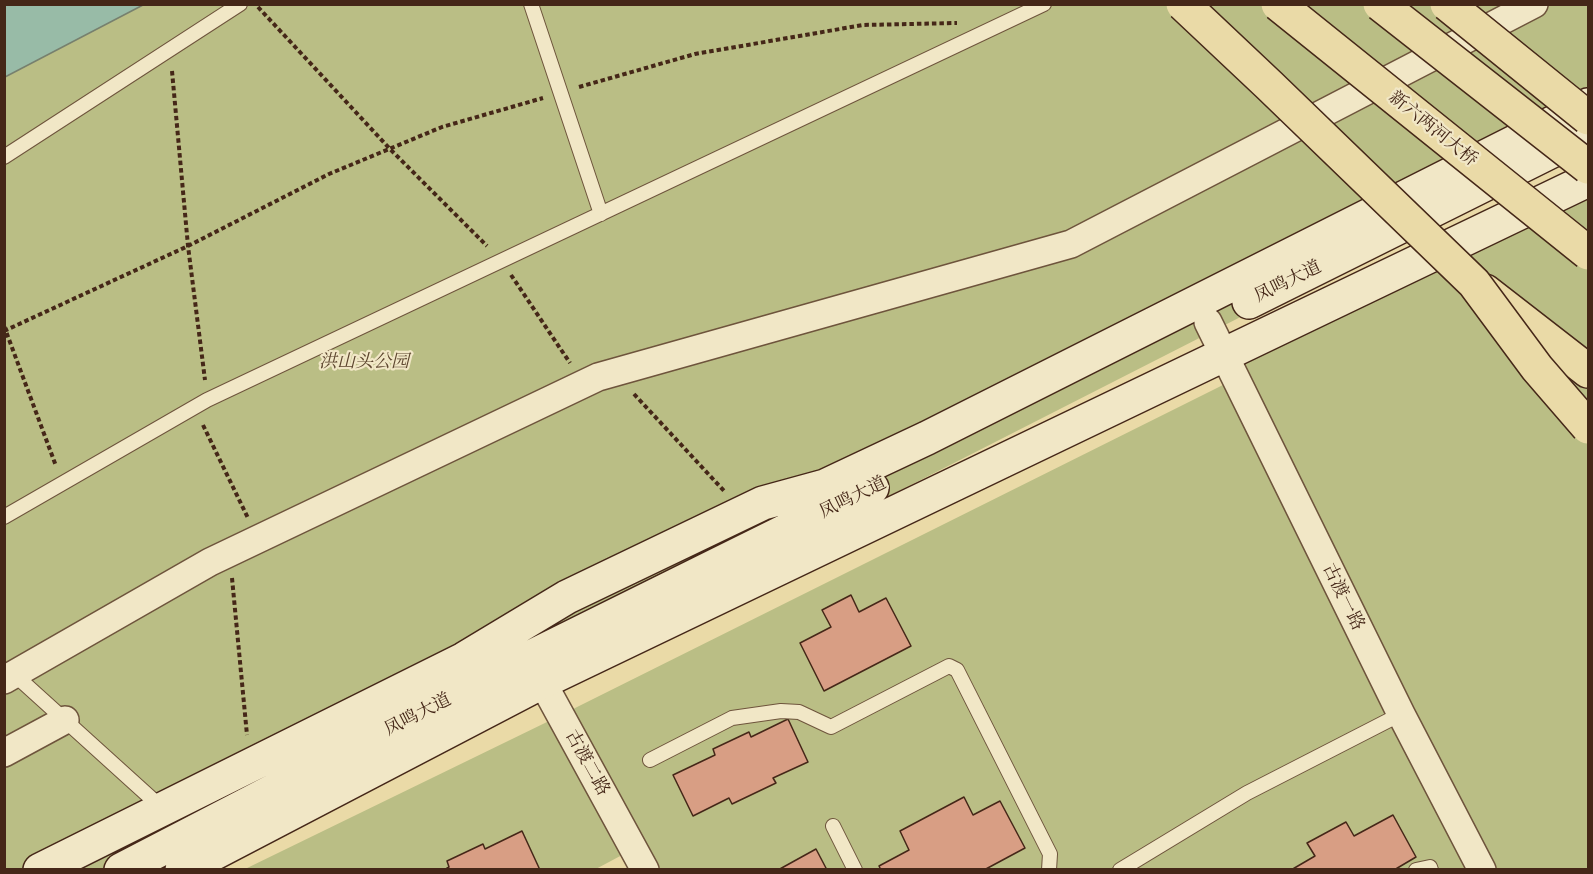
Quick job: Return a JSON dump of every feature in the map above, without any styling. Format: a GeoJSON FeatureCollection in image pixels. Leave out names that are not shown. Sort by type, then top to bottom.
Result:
{"type":"FeatureCollection","features":[{"type":"Feature","properties":{"kind":"main road"},"geometry":{"type":"LineString","coordinates":[[1183,4],[1474,283],[1588,371]]}},
{"type":"Feature","properties":{"kind":"main road","name":"新六两河大桥"},"geometry":{"type":"LineString","coordinates":[[1278,4],[1588,253]]}},
{"type":"Feature","properties":{"kind":"main road"},"geometry":{"type":"LineString","coordinates":[[1380,4],[1588,166]]}},
{"type":"Feature","properties":{"kind":"main road"},"geometry":{"type":"LineString","coordinates":[[1447,4],[1588,118]]}},
{"type":"Feature","properties":{"kind":"main road"},"geometry":{"type":"LineString","coordinates":[[40,870],[464,659],[567,597],[763,503],[825,486],[927,438],[1588,105]]}},
{"type":"Feature","properties":{"kind":"main road","name":"凤鸣大道"},"geometry":{"type":"LineString","coordinates":[[182,870],[536,670],[1208,322],[1588,134]]}},
{"type":"Feature","properties":{"kind":"main road","name":"凤鸣大道"},"geometry":{"type":"LineString","coordinates":[[121,870],[536,670],[1224,356],[1588,180]]}},
{"type":"Feature","properties":{"kind":"main road"},"geometry":{"type":"LineString","coordinates":[[1474,283],[1537,368],[1588,427]]}},
{"type":"Feature","properties":{"kind":"street"},"geometry":{"type":"LineString","coordinates":[[10,677],[210,562],[584,383],[614,372],[1071,244],[1534,4]]}},
{"type":"Feature","properties":{"kind":"street","name":"古渡一路"},"geometry":{"type":"LineString","coordinates":[[1208,322],[1401,714],[1482,870]]}},
{"type":"Feature","properties":{"kind":"street","name":"古渡二路"},"geometry":{"type":"LineString","coordinates":[[536,670],[645,870]]}},
{"type":"Feature","properties":{"kind":"street"},"geometry":{"type":"LineString","coordinates":[[4,753],[65,720]]}},
{"type":"Feature","properties":{"kind":"lane"},"geometry":{"type":"LineString","coordinates":[[4,157],[240,4]]}},
{"type":"Feature","properties":{"kind":"lane"},"geometry":{"type":"LineString","coordinates":[[531,4],[601,214]]}},
{"type":"Feature","properties":{"kind":"lane"},"geometry":{"type":"LineString","coordinates":[[4,517],[207,400],[1044,4]]}},
{"type":"Feature","properties":{"kind":"lane"},"geometry":{"type":"LineString","coordinates":[[650,760],[732,718],[790,711],[799,712],[831,727],[949,666],[957,670],[1050,854],[1048,870]]}},
{"type":"Feature","properties":{"kind":"lane"},"geometry":{"type":"LineString","coordinates":[[10,677],[65,720],[163,809]]}},
{"type":"Feature","properties":{"kind":"lane"},"geometry":{"type":"LineString","coordinates":[[1120,870],[1247,793],[1401,714]]}},
{"type":"Feature","properties":{"kind":"lane"},"geometry":{"type":"LineString","coordinates":[[833,826],[855,870]]}},
{"type":"Feature","properties":{"kind":"lane"},"geometry":{"type":"LineString","coordinates":[[1416,870],[1430,867],[1431,870]]}},
{"type":"Feature","properties":{"kind":"path"},"geometry":{"type":"LineString","coordinates":[[255,4],[390,149],[502,261],[584,383]]}},
{"type":"Feature","properties":{"kind":"path"},"geometry":{"type":"LineString","coordinates":[[63,483],[5,329],[188,246],[329,174],[442,127],[695,54],[863,25],[958,23]]}},
{"type":"Feature","properties":{"kind":"path"},"geometry":{"type":"LineString","coordinates":[[170,50],[188,246],[207,400]]}},
{"type":"Feature","properties":{"kind":"path"},"geometry":{"type":"LineString","coordinates":[[614,372],[743,513]]}},
{"type":"Feature","properties":{"kind":"path"},"geometry":{"type":"LineString","coordinates":[[194,408],[259,538]]}},
{"type":"Feature","properties":{"kind":"path"},"geometry":{"type":"LineString","coordinates":[[230,553],[250,765]]}},
{"type":"Feature","properties":{"kind":"green space","name":"洪山头公园"},"geometry":{"type":"Polygon","coordinates":[[[143,4],[1588,5],[1588,140],[157,869],[5,870],[5,77],[143,4]]]}},
{"type":"Feature","properties":{"kind":"green space"},"geometry":{"type":"Polygon","coordinates":[[[1588,180],[1588,869],[632,870],[624,854],[594,870],[243,870],[547,722],[1235,379],[1224,356],[1588,180]]]}},
{"type":"Feature","properties":{"kind":"shaded area"},"geometry":{"type":"Polygon","coordinates":[[[5,4],[143,4],[143,5],[5,77],[5,4]]]}},
{"type":"Feature","properties":{"kind":"building"},"geometry":{"type":"Polygon","coordinates":[[[851,595],[859,612],[886,598],[911,646],[824,691],[800,643],[831,627],[822,610],[851,595]]]}},
{"type":"Feature","properties":{"kind":"building"},"geometry":{"type":"Polygon","coordinates":[[[788,719],[808,762],[773,778],[776,783],[732,804],[729,798],[693,816],[673,775],[715,755],[713,749],[749,732],[751,737],[788,719]]]}},
{"type":"Feature","properties":{"kind":"building"},"geometry":{"type":"Polygon","coordinates":[[[964,797],[973,815],[1000,801],[1025,848],[984,870],[881,870],[879,866],[909,850],[900,831],[964,797]]]}},
{"type":"Feature","properties":{"kind":"building"},"geometry":{"type":"Polygon","coordinates":[[[1393,815],[1416,857],[1394,870],[1291,870],[1315,856],[1307,843],[1346,822],[1354,836],[1393,815]]]}},
{"type":"Feature","properties":{"kind":"building"},"geometry":{"type":"Polygon","coordinates":[[[522,831],[540,870],[444,870],[449,867],[447,861],[483,844],[485,849],[522,831]]]}},
{"type":"Feature","properties":{"kind":"building"},"geometry":{"type":"Polygon","coordinates":[[[816,849],[827,870],[778,870],[816,849]]]}}]}
